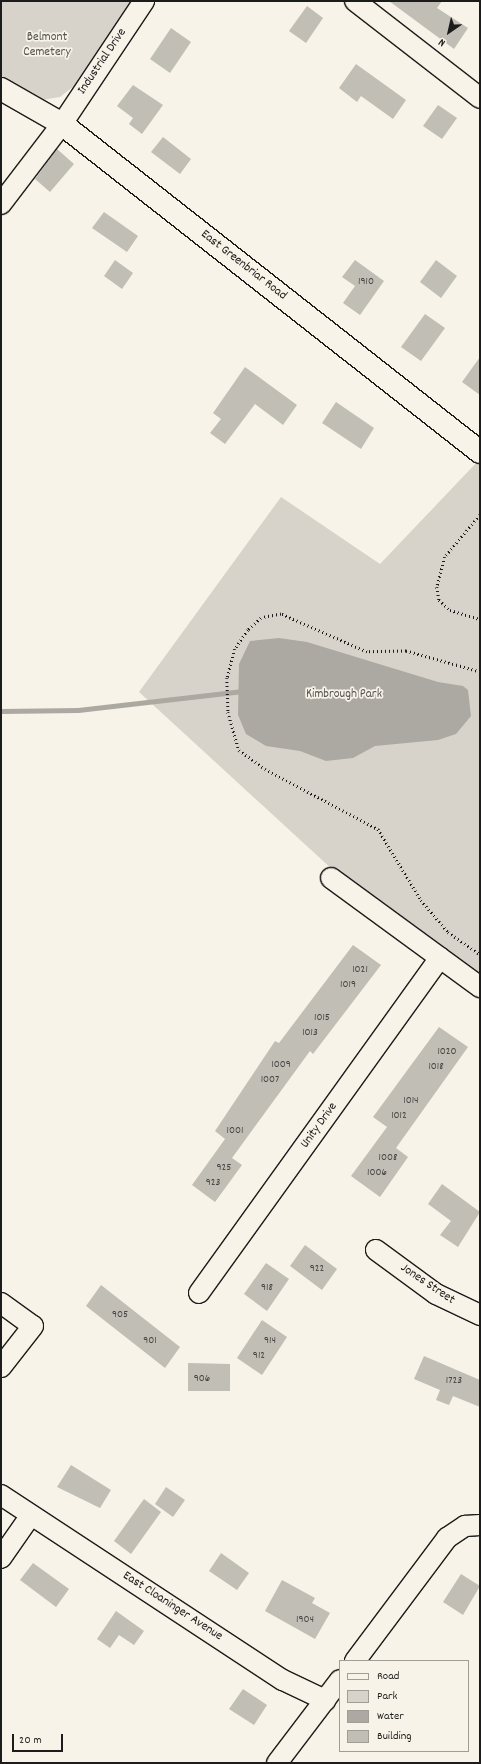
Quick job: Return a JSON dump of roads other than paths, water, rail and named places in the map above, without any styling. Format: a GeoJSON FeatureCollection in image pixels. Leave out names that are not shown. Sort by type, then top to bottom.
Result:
{"type":"FeatureCollection","features":[{"type":"Feature","properties":{"kind":"street","name":"Industrial Drive"},"geometry":{"type":"LineString","coordinates":[[1,204],[62,124],[144,1]]}},
{"type":"Feature","properties":{"kind":"street"},"geometry":{"type":"LineString","coordinates":[[355,1],[480,98]]}},
{"type":"Feature","properties":{"kind":"street","name":"East Greenbriar Road"},"geometry":{"type":"LineString","coordinates":[[1,89],[62,124],[480,452]]}},
{"type":"Feature","properties":{"kind":"street"},"geometry":{"type":"LineString","coordinates":[[331,878],[480,987]]}},
{"type":"Feature","properties":{"kind":"street","name":"Unity Drive"},"geometry":{"type":"LineString","coordinates":[[200,1293],[440,958]]}},
{"type":"Feature","properties":{"kind":"street","name":"Jones Street"},"geometry":{"type":"LineString","coordinates":[[376,1250],[436,1294],[480,1315]]}},
{"type":"Feature","properties":{"kind":"street"},"geometry":{"type":"LineString","coordinates":[[1,1303],[32,1326],[1,1368]]}},
{"type":"Feature","properties":{"kind":"street","name":"East Cloaninger Avenue"},"geometry":{"type":"LineString","coordinates":[[1,1495],[283,1680],[325,1700]]}},
{"type":"Feature","properties":{"kind":"street"},"geometry":{"type":"LineString","coordinates":[[1,1558],[31,1515]]}},
{"type":"Feature","properties":{"kind":"street"},"geometry":{"type":"LineString","coordinates":[[356,1660],[448,1538],[465,1526],[480,1525]]}},
{"type":"Feature","properties":{"kind":"street"},"geometry":{"type":"LineString","coordinates":[[277,1763],[339,1681]]}},
{"type":"Feature","properties":{"kind":"water"},"geometry":{"type":"Polygon","coordinates":[[[279,638],[307,642],[438,682],[463,686],[468,690],[471,716],[456,734],[438,740],[375,746],[353,758],[326,761],[300,751],[266,746],[246,734],[238,715],[239,664],[250,641],[279,638]]]}},
{"type":"Feature","properties":{"kind":"waterway"},"geometry":{"type":"LineString","coordinates":[[1,711],[78,710],[243,691]]}},
{"type":"Feature","properties":{"kind":"park label","name":"Belmont Cemetery"},"geometry":{"type":"Point","coordinates":[47,46]}},
{"type":"Feature","properties":{"kind":"park label","name":"Kimbrough Park"},"geometry":{"type":"Point","coordinates":[344,695]}}]}
